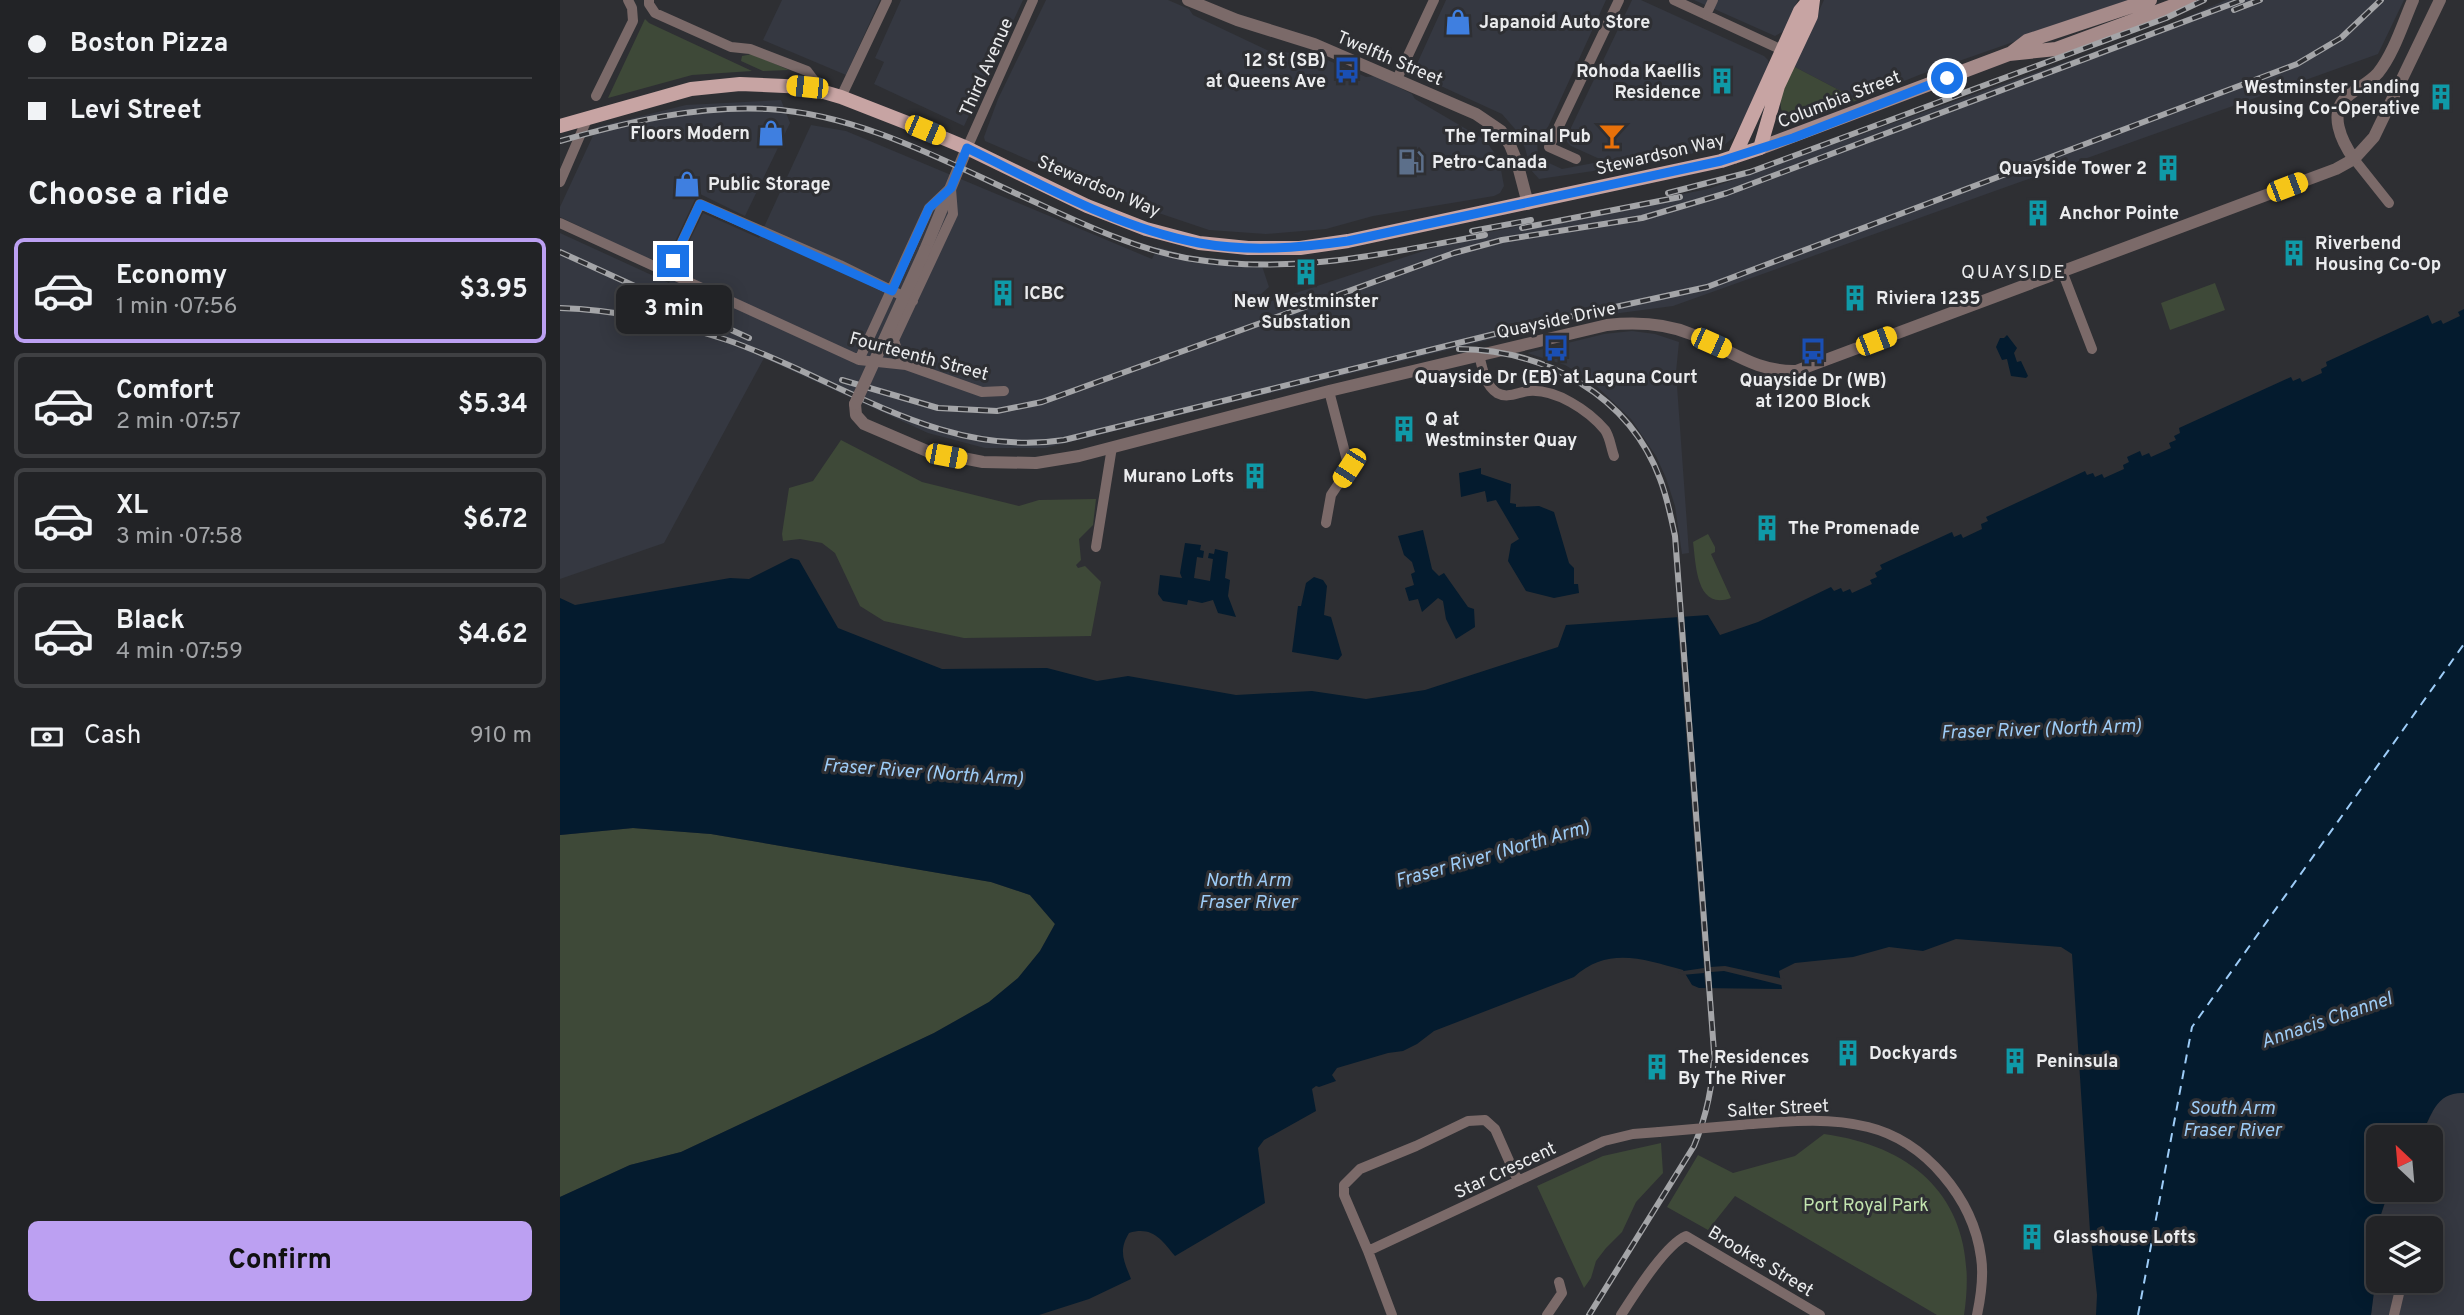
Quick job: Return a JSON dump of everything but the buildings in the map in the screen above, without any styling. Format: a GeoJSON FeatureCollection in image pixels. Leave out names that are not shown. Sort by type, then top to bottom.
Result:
{"type":"FeatureCollection","features":[{"type":"Feature","properties":{"kind":"main road"},"geometry":{"type":"LineString","coordinates":[[1734,157],[1800,11],[1811,0]]}},
{"type":"Feature","properties":{"kind":"main road"},"geometry":{"type":"LineString","coordinates":[[1760,148],[1778,86],[1811,16],[1811,0]]}},
{"type":"Feature","properties":{"kind":"main road","name":"Columbia Street"},"geometry":{"type":"LineString","coordinates":[[2009,54],[2027,41],[2150,0]]}},
{"type":"Feature","properties":{"kind":"main road","name":"Columbia Street"},"geometry":{"type":"LineString","coordinates":[[1760,148],[2009,54],[2056,48],[2189,0]]}},
{"type":"Feature","properties":{"kind":"main road","name":"Stewardson Way"},"geometry":{"type":"LineString","coordinates":[[560,125],[691,89],[740,84],[777,84],[822,91],[967,148],[1087,206],[1146,229],[1199,243],[1248,248],[1300,248],[1348,241],[1528,204],[1734,157],[1760,148]]}},
{"type":"Feature","properties":{"kind":"street"},"geometry":{"type":"LineString","coordinates":[[596,96],[633,21],[628,0]]}},
{"type":"Feature","properties":{"kind":"street"},"geometry":{"type":"LineString","coordinates":[[841,97],[887,0]]}},
{"type":"Feature","properties":{"kind":"street","name":"Third Avenue"},"geometry":{"type":"LineString","coordinates":[[967,148],[1033,0]]}},
{"type":"Feature","properties":{"kind":"street","name":"Twelfth Street"},"geometry":{"type":"LineString","coordinates":[[1188,0],[1237,20],[1314,44],[1476,114],[1501,131],[1514,154],[1528,204]]}},
{"type":"Feature","properties":{"kind":"street"},"geometry":{"type":"LineString","coordinates":[[1397,79],[1434,0]]}},
{"type":"Feature","properties":{"kind":"street"},"geometry":{"type":"LineString","coordinates":[[1576,159],[1549,147],[1619,0]]}},
{"type":"Feature","properties":{"kind":"street"},"geometry":{"type":"LineString","coordinates":[[1674,0],[1782,50]]}},
{"type":"Feature","properties":{"kind":"street"},"geometry":{"type":"LineString","coordinates":[[1706,15],[1713,0]]}},
{"type":"Feature","properties":{"kind":"street"},"geometry":{"type":"LineString","coordinates":[[2389,203],[2346,148],[2337,114],[2346,97],[2378,73],[2413,0]]}},
{"type":"Feature","properties":{"kind":"street"},"geometry":{"type":"LineString","coordinates":[[2354,159],[2374,137],[2440,0]]}},
{"type":"Feature","properties":{"kind":"street"},"geometry":{"type":"LineString","coordinates":[[649,2],[655,13],[731,47],[750,49],[807,71],[822,91]]}},
{"type":"Feature","properties":{"kind":"street"},"geometry":{"type":"LineString","coordinates":[[560,182],[588,117]]}},
{"type":"Feature","properties":{"kind":"street","name":"Quayside Drive"},"geometry":{"type":"LineString","coordinates":[[967,148],[942,213],[855,404],[855,412],[864,424],[903,442],[946,456],[983,462],[1036,463],[1079,456],[1329,391],[1606,324],[1633,323],[1690,333],[1759,367],[1776,372],[1796,371],[2336,169],[2354,159]]}},
{"type":"Feature","properties":{"kind":"street"},"geometry":{"type":"LineString","coordinates":[[859,360],[930,205],[951,188]]}},
{"type":"Feature","properties":{"kind":"street"},"geometry":{"type":"LineString","coordinates":[[906,365],[894,340],[953,214],[951,188]]}},
{"type":"Feature","properties":{"kind":"street"},"geometry":{"type":"LineString","coordinates":[[667,274],[700,204],[913,301]]}},
{"type":"Feature","properties":{"kind":"street","name":"Fourteenth Street"},"geometry":{"type":"LineString","coordinates":[[560,223],[859,360],[906,365],[982,392],[1004,391]]}},
{"type":"Feature","properties":{"kind":"street"},"geometry":{"type":"LineString","coordinates":[[2062,271],[2091,349]]}},
{"type":"Feature","properties":{"kind":"street"},"geometry":{"type":"LineString","coordinates":[[1479,355],[1485,377],[1496,392],[1504,396],[1544,391],[1559,397],[1590,416],[1607,432],[1614,456]]}},
{"type":"Feature","properties":{"kind":"street"},"geometry":{"type":"LineString","coordinates":[[1326,523],[1331,495],[1349,468],[1329,391]]}},
{"type":"Feature","properties":{"kind":"street"},"geometry":{"type":"LineString","coordinates":[[1096,547],[1112,447]]}},
{"type":"Feature","properties":{"kind":"street"},"geometry":{"type":"LineString","coordinates":[[1392,1315],[1344,1195],[1344,1185],[1360,1169],[1468,1121],[1478,1120],[1485,1120],[1495,1129],[1518,1181]]}},
{"type":"Feature","properties":{"kind":"street","name":"Salter Street"},"geometry":{"type":"LineString","coordinates":[[1659,1132],[1829,1120],[1869,1127],[1897,1137],[1940,1171],[1961,1201],[1974,1228],[1981,1256],[1982,1292],[1977,1315]]}},
{"type":"Feature","properties":{"kind":"street","name":"Star Crescent"},"geometry":{"type":"LineString","coordinates":[[1368,1251],[1604,1141],[1633,1134],[1659,1132]]}},
{"type":"Feature","properties":{"kind":"street","name":"Brookes Street"},"geometry":{"type":"LineString","coordinates":[[1621,1315],[1646,1278],[1677,1242],[1686,1236],[1820,1315]]}},
{"type":"Feature","properties":{"kind":"street"},"geometry":{"type":"LineString","coordinates":[[1547,1315],[1562,1293],[1559,1282]]}},
{"type":"Feature","properties":{"kind":"street"},"geometry":{"type":"LineString","coordinates":[[2394,1315],[2399,1293]]}},
{"type":"Feature","properties":{"kind":"shaded area"},"geometry":{"type":"Polygon","coordinates":[[[782,0],[880,0],[846,75],[763,40],[782,0]]]}},
{"type":"Feature","properties":{"kind":"shaded area"},"geometry":{"type":"Polygon","coordinates":[[[901,0],[1023,0],[964,126],[874,84],[884,62],[875,58],[901,0]]]}},
{"type":"Feature","properties":{"kind":"shaded area"},"geometry":{"type":"Polygon","coordinates":[[[1046,0],[1168,0],[1189,9],[1193,15],[1269,51],[1316,55],[1366,77],[1376,76],[1412,94],[1415,99],[1485,140],[1499,159],[1504,186],[1500,193],[1494,196],[1373,216],[1326,229],[1266,234],[1209,230],[1123,201],[985,141],[984,137],[998,99],[1046,0]]]}},
{"type":"Feature","properties":{"kind":"shaded area"},"geometry":{"type":"Polygon","coordinates":[[[1446,0],[1606,0],[1548,127],[1537,139],[1538,158],[1562,169],[1604,161],[1571,146],[1567,142],[1567,136],[1632,0],[1641,0],[1764,56],[1769,65],[1740,127],[1724,145],[1668,160],[1539,179],[1531,170],[1525,148],[1515,129],[1502,114],[1421,77],[1416,71],[1446,0]]]}},
{"type":"Feature","properties":{"kind":"shaded area"},"geometry":{"type":"Polygon","coordinates":[[[1694,0],[1798,0],[1784,31],[1775,36],[1694,0]]]}},
{"type":"Feature","properties":{"kind":"shaded area"},"geometry":{"type":"Polygon","coordinates":[[[1824,0],[2133,0],[1919,75],[1858,100],[1793,66],[1824,0]]]}},
{"type":"Feature","properties":{"kind":"shaded area"},"geometry":{"type":"Polygon","coordinates":[[[2226,0],[2404,0],[2378,54],[1673,306],[1574,319],[1045,448],[985,448],[928,433],[764,358],[664,543],[560,579],[560,233],[669,283],[703,213],[759,238],[811,125],[846,131],[1152,259],[1158,247],[1185,255],[1261,263],[1269,287],[1259,296],[1259,305],[1469,236],[1708,189],[2169,25],[2226,0]]]}},
{"type":"Feature","properties":{"kind":"shaded area"},"geometry":{"type":"Polygon","coordinates":[[[781,100],[790,123],[745,216],[698,193],[666,261],[646,258],[560,217],[560,207],[597,127],[686,105],[781,100]]]}},
{"type":"Feature","properties":{"kind":"shaded area"},"geometry":{"type":"Polygon","coordinates":[[[1632,331],[1655,334],[1679,342],[1676,372],[1689,553],[1682,554],[1675,506],[1666,478],[1656,456],[1631,419],[1590,380],[1565,365],[1527,353],[1604,334],[1632,331]]]}},
{"type":"Feature","properties":{"kind":"shaded area"},"geometry":{"type":"Polygon","coordinates":[[[2453,1093],[2464,1093],[2464,1315],[2371,1315],[2374,1293],[2443,1293],[2443,1216],[2381,1216],[2385,1202],[2443,1202],[2443,1125],[2426,1125],[2438,1100],[2453,1093]]]}},
{"type":"Feature","properties":{"kind":"green space"},"geometry":{"type":"Polygon","coordinates":[[[645,19],[752,71],[692,75],[608,98],[645,19]]]}},
{"type":"Feature","properties":{"kind":"green space"},"geometry":{"type":"Polygon","coordinates":[[[752,54],[789,70],[763,71],[741,61],[742,56],[752,54]]]}},
{"type":"Feature","properties":{"kind":"green space"},"geometry":{"type":"Polygon","coordinates":[[[1793,66],[1858,100],[1799,122],[1788,121],[1783,115],[1781,101],[1793,66]]]}},
{"type":"Feature","properties":{"kind":"green space"},"geometry":{"type":"Polygon","coordinates":[[[2215,283],[2225,310],[2170,330],[2161,303],[2215,283]]]}},
{"type":"Feature","properties":{"kind":"green space"},"geometry":{"type":"Polygon","coordinates":[[[841,440],[922,482],[1019,506],[1039,500],[1096,499],[1093,525],[1079,539],[1081,560],[1076,565],[1078,568],[1085,566],[1101,582],[1091,636],[964,638],[884,621],[860,606],[835,553],[822,543],[800,539],[783,541],[782,534],[789,488],[813,481],[841,440]]]}},
{"type":"Feature","properties":{"kind":"green space"},"geometry":{"type":"Polygon","coordinates":[[[1708,534],[1715,547],[1715,552],[1711,554],[1731,598],[1711,598],[1700,583],[1693,542],[1708,534]]]}},
{"type":"Feature","properties":{"kind":"green space"},"geometry":{"type":"Polygon","coordinates":[[[633,828],[711,834],[991,882],[1030,895],[1055,924],[1040,951],[1018,978],[989,1002],[934,1033],[681,1152],[630,1165],[560,1197],[560,835],[633,828]]]}},
{"type":"Feature","properties":{"kind":"green space","name":"Port Royal Park"},"geometry":{"type":"Polygon","coordinates":[[[1824,1134],[1860,1142],[1891,1154],[1917,1170],[1938,1191],[1954,1216],[1963,1245],[1967,1278],[1964,1315],[1937,1315],[1735,1196],[1708,1230],[1667,1207],[1698,1155],[1733,1173],[1795,1156],[1824,1134]]]}},
{"type":"Feature","properties":{"kind":"green space"},"geometry":{"type":"Polygon","coordinates":[[[1661,1143],[1663,1173],[1636,1202],[1622,1232],[1596,1261],[1591,1278],[1584,1288],[1537,1186],[1603,1156],[1661,1143]]]}},
{"type":"Feature","properties":{"kind":"water","name":"North Arm Fraser River"},"geometry":{"type":"Polygon","coordinates":[[[2464,309],[2464,1093],[2447,1096],[2441,1101],[2426,1125],[2366,1125],[2366,1202],[2385,1202],[2380,1216],[2366,1216],[2366,1293],[2374,1293],[2371,1315],[2096,1315],[2097,1295],[2090,1231],[2072,954],[2061,947],[1956,939],[1923,951],[1889,947],[1853,957],[1795,963],[1779,971],[1782,989],[1699,988],[1692,985],[1683,970],[1640,959],[1613,958],[1587,967],[1574,977],[1434,1031],[1403,1051],[1337,1068],[1332,1075],[1336,1081],[1312,1089],[1316,1111],[1264,1140],[1258,1148],[1265,1203],[1175,1256],[1160,1239],[1150,1233],[1129,1233],[1123,1251],[1131,1279],[1089,1299],[1039,1315],[560,1315],[560,1197],[630,1165],[681,1152],[934,1033],[989,1002],[1018,978],[1040,951],[1055,924],[1030,895],[991,882],[711,834],[633,828],[560,835],[560,598],[575,605],[730,578],[749,579],[791,558],[799,560],[838,628],[942,669],[1047,668],[1097,681],[1128,676],[1236,695],[1312,691],[1366,699],[1425,690],[1558,647],[1566,625],[1708,615],[1720,635],[1758,622],[1831,587],[1834,591],[1841,588],[1843,592],[1850,589],[1852,593],[1872,584],[1870,580],[1877,577],[1875,573],[1882,569],[1880,565],[1952,532],[1954,537],[1961,534],[1963,538],[1982,529],[1981,524],[1988,521],[1986,517],[2085,471],[2087,475],[2093,473],[2095,477],[2102,474],[2104,478],[2124,469],[2123,465],[2129,462],[2127,457],[2140,451],[2142,456],[2149,453],[2151,457],[2171,448],[2169,443],[2176,440],[2174,436],[2180,433],[2179,428],[2291,377],[2293,381],[2300,378],[2302,382],[2322,373],[2321,369],[2327,366],[2326,362],[2428,315],[2432,324],[2441,320],[2443,324],[2460,316],[2458,312],[2464,309]]]}},
{"type":"Feature","properties":{"kind":"water"},"geometry":{"type":"Polygon","coordinates":[[[2007,335],[2017,348],[2014,353],[2017,362],[2021,361],[2028,376],[2026,378],[2011,376],[2007,359],[2002,360],[1996,347],[2000,338],[2007,335]]]}},
{"type":"Feature","properties":{"kind":"water"},"geometry":{"type":"Polygon","coordinates":[[[1481,468],[1481,474],[1511,484],[1510,503],[1516,504],[1516,507],[1539,506],[1554,512],[1569,563],[1574,568],[1574,584],[1578,584],[1579,593],[1554,598],[1526,591],[1508,561],[1511,544],[1519,539],[1496,500],[1487,502],[1485,491],[1461,497],[1459,473],[1481,468]]]}},
{"type":"Feature","properties":{"kind":"water"},"geometry":{"type":"Polygon","coordinates":[[[1423,530],[1432,569],[1439,576],[1444,573],[1468,607],[1474,609],[1475,627],[1456,639],[1446,619],[1443,601],[1438,598],[1422,612],[1418,599],[1409,601],[1405,588],[1414,585],[1411,574],[1415,572],[1412,562],[1404,555],[1398,536],[1423,530]]]}},
{"type":"Feature","properties":{"kind":"water"},"geometry":{"type":"Polygon","coordinates":[[[1185,543],[1201,545],[1200,550],[1204,551],[1203,558],[1197,557],[1194,578],[1210,581],[1213,559],[1208,558],[1209,553],[1214,554],[1215,549],[1228,552],[1225,578],[1230,580],[1228,596],[1236,617],[1218,613],[1213,600],[1202,603],[1188,600],[1187,605],[1163,601],[1158,594],[1160,575],[1182,578],[1180,573],[1185,543]]]}},
{"type":"Feature","properties":{"kind":"water"},"geometry":{"type":"Polygon","coordinates":[[[1314,577],[1323,580],[1327,586],[1324,615],[1331,617],[1342,655],[1338,660],[1292,652],[1298,606],[1301,606],[1306,583],[1314,577]]]}},
{"type":"Feature","properties":{"kind":"pier"},"geometry":{"type":"Polygon","coordinates":[[[1684,613],[1710,967],[1725,966],[1784,979],[1785,986],[1724,971],[1711,972],[1712,993],[1706,992],[1704,973],[1682,975],[1677,972],[1704,968],[1677,614],[1684,613]]]}},
{"type":"Feature","properties":{"kind":"ferry route"},"geometry":{"type":"LineString","coordinates":[[2138,1315],[2192,1027],[2464,644]]}},
{"type":"Feature","properties":{"kind":"railway"},"geometry":{"type":"LineString","coordinates":[[1668,193],[1750,172],[2166,18],[2204,0]]}},
{"type":"Feature","properties":{"kind":"railway"},"geometry":{"type":"LineString","coordinates":[[842,380],[938,408],[997,411],[1042,402],[1454,253],[1502,240],[1642,218],[1727,193],[2242,0]]}},
{"type":"Feature","properties":{"kind":"railway"},"geometry":{"type":"LineString","coordinates":[[2234,10],[2260,0]]}},
{"type":"Feature","properties":{"kind":"railway"},"geometry":{"type":"LineString","coordinates":[[560,308],[645,318],[727,340],[932,427],[975,438],[1018,443],[1064,440],[1523,327],[1707,287],[2297,64],[2341,38],[2381,0]]}},
{"type":"Feature","properties":{"kind":"railway"},"geometry":{"type":"LineString","coordinates":[[560,141],[637,121],[689,112],[741,108],[801,113],[833,119],[896,140],[1079,222],[1142,247],[1186,258],[1224,263],[1299,264],[1373,255],[1485,235]]}},
{"type":"Feature","properties":{"kind":"railway"},"geometry":{"type":"LineString","coordinates":[[1522,228],[1680,197]]}},
{"type":"Feature","properties":{"kind":"railway"},"geometry":{"type":"LineString","coordinates":[[1472,231],[1531,220]]}},
{"type":"Feature","properties":{"kind":"railway"},"geometry":{"type":"LineString","coordinates":[[560,252],[749,338]]}},
{"type":"Feature","properties":{"kind":"railway"},"geometry":{"type":"LineString","coordinates":[[1459,349],[1491,351],[1552,368],[1605,401],[1628,423],[1646,449],[1660,479],[1675,536],[1714,1052],[1712,1076],[1706,1111],[1694,1146],[1589,1315]]}},
{"type":"Feature","properties":{"kind":"place","name":"Japanoid Auto Store"},"geometry":{"type":"Point","coordinates":[1458,22]}},
{"type":"Feature","properties":{"kind":"place","name":"12 St (SB) at Queens Ave"},"geometry":{"type":"Point","coordinates":[1347,70]}},
{"type":"Feature","properties":{"kind":"place","name":"Rohoda Kaellis Residence"},"geometry":{"type":"Point","coordinates":[1722,81]}},
{"type":"Feature","properties":{"kind":"place","name":"Westminster Landing Housing Co-Operative"},"geometry":{"type":"Point","coordinates":[2441,97]}},
{"type":"Feature","properties":{"kind":"place","name":"Floors Modern"},"geometry":{"type":"Point","coordinates":[771,133]}},
{"type":"Feature","properties":{"kind":"place","name":"The Terminal Pub"},"geometry":{"type":"Point","coordinates":[1612,136]}},
{"type":"Feature","properties":{"kind":"place","name":"Petro-Canada"},"geometry":{"type":"Point","coordinates":[1411,162]}},
{"type":"Feature","properties":{"kind":"place","name":"Quayside Tower 2"},"geometry":{"type":"Point","coordinates":[2168,168]}},
{"type":"Feature","properties":{"kind":"place","name":"Public Storage"},"geometry":{"type":"Point","coordinates":[687,184]}},
{"type":"Feature","properties":{"kind":"place","name":"Anchor Pointe"},"geometry":{"type":"Point","coordinates":[2038,213]}},
{"type":"Feature","properties":{"kind":"place","name":"Riverbend Housing Co-Op"},"geometry":{"type":"Point","coordinates":[2294,253]}},
{"type":"Feature","properties":{"kind":"place","name":"New Westminster Substation"},"geometry":{"type":"Point","coordinates":[1306,272]}},
{"type":"Feature","properties":{"kind":"place","name":"ICBC"},"geometry":{"type":"Point","coordinates":[1003,293]}},
{"type":"Feature","properties":{"kind":"place","name":"Riviera 1235"},"geometry":{"type":"Point","coordinates":[1855,298]}},
{"type":"Feature","properties":{"kind":"place","name":"Quayside Dr (EB) at Laguna Court"},"geometry":{"type":"Point","coordinates":[1556,348]}},
{"type":"Feature","properties":{"kind":"place","name":"Quayside Dr (WB) at 1200 Block"},"geometry":{"type":"Point","coordinates":[1813,351]}},
{"type":"Feature","properties":{"kind":"place","name":"Q at Westminster Quay"},"geometry":{"type":"Point","coordinates":[1404,429]}},
{"type":"Feature","properties":{"kind":"place","name":"Murano Lofts"},"geometry":{"type":"Point","coordinates":[1255,476]}},
{"type":"Feature","properties":{"kind":"place","name":"The Promenade"},"geometry":{"type":"Point","coordinates":[1767,528]}},
{"type":"Feature","properties":{"kind":"place","name":"Dockyards"},"geometry":{"type":"Point","coordinates":[1848,1053]}},
{"type":"Feature","properties":{"kind":"place","name":"Peninsula"},"geometry":{"type":"Point","coordinates":[2015,1061]}},
{"type":"Feature","properties":{"kind":"place","name":"The Residences By The River"},"geometry":{"type":"Point","coordinates":[1657,1067]}},
{"type":"Feature","properties":{"kind":"place","name":"Glasshouse Lofts"},"geometry":{"type":"Point","coordinates":[2032,1237]}},
{"type":"Feature","properties":{"kind":"district","name":"QUAYSIDE"},"geometry":{"type":"Point","coordinates":[2014,271]}},
{"type":"Feature","properties":{"kind":"route"},"geometry":{"type":"LineString","coordinates":[[673,261],[700,204],[840,265],[892,291],[930,205],[951,188],[967,148],[1087,206],[1146,229],[1199,243],[1248,248],[1300,248],[1348,241],[1528,204],[1721,161],[1793,138],[1947,78]]}},
{"type":"Feature","properties":{"kind":"water label","name":"Fraser River (North Arm)"},"geometry":{"type":"Point","coordinates":[2041,728]}},
{"type":"Feature","properties":{"kind":"water label","name":"Fraser River (North Arm)"},"geometry":{"type":"Point","coordinates":[923,771]}},
{"type":"Feature","properties":{"kind":"water label","name":"Fraser River (North Arm)"},"geometry":{"type":"Point","coordinates":[1492,853]}},
{"type":"Feature","properties":{"kind":"water label","name":"Annacis Channel"},"geometry":{"type":"Point","coordinates":[2326,1019]}},
{"type":"Feature","properties":{"kind":"water label","name":"South Arm Fraser River"},"geometry":{"type":"Point","coordinates":[2232,1118]}}]}
